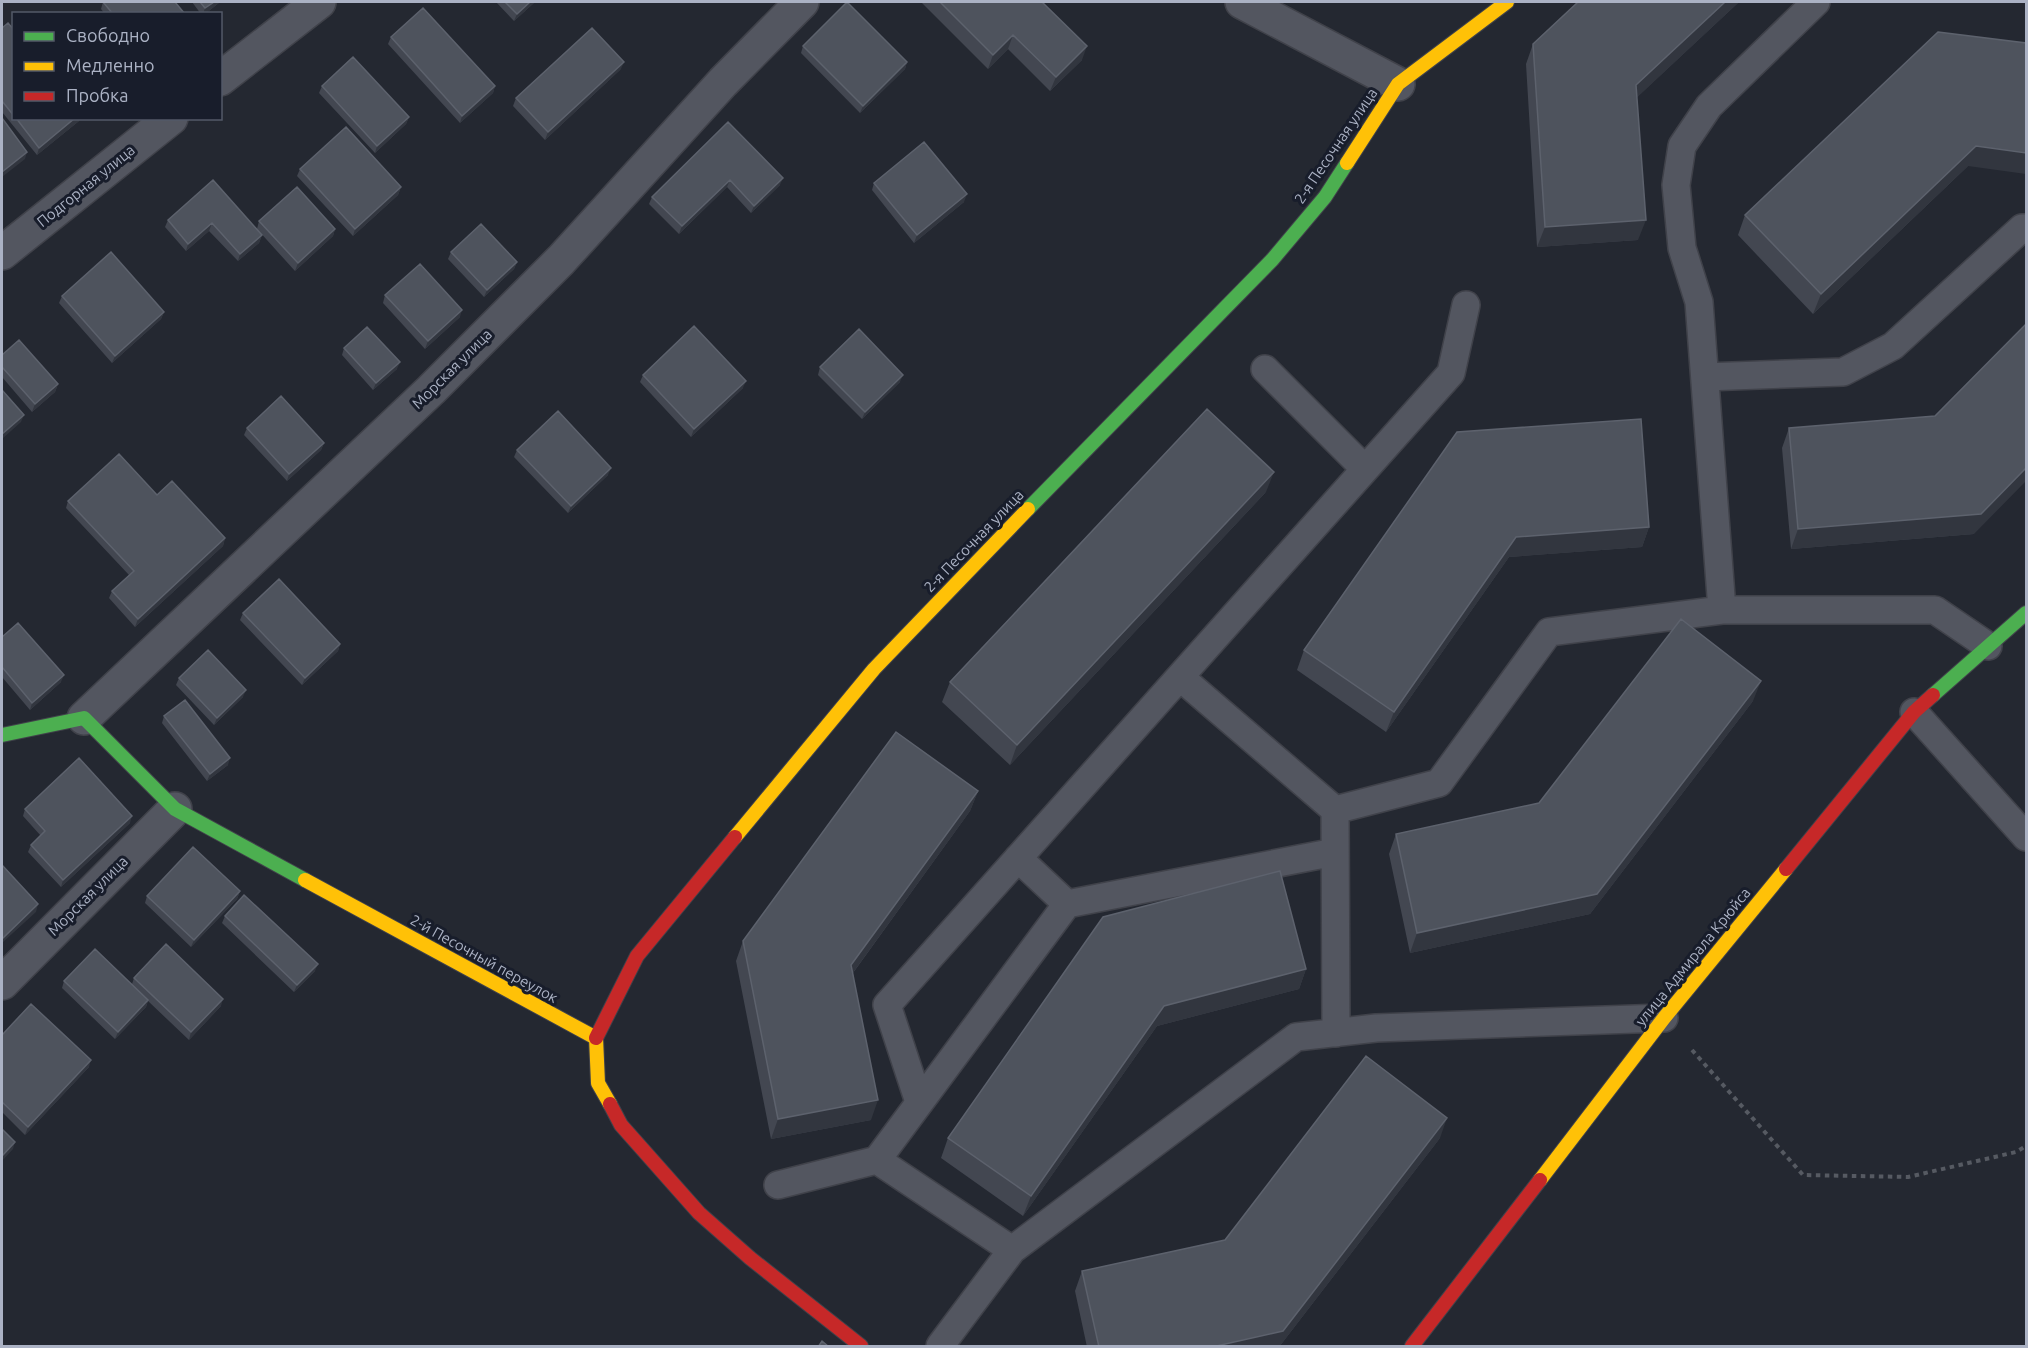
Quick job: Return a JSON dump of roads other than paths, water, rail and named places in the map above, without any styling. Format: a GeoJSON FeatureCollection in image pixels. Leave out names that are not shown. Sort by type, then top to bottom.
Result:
{"type":"FeatureCollection","features":[{"type":"Feature","properties":{"kind":"street"},"geometry":{"type":"LineString","coordinates":[[222,77],[319,2]]}},
{"type":"Feature","properties":{"kind":"street","name":"Морская улица"},"geometry":{"type":"LineString","coordinates":[[84,718],[423,398],[561,260],[723,82],[802,2]]}},
{"type":"Feature","properties":{"kind":"street"},"geometry":{"type":"LineString","coordinates":[[1242,2],[1398,84],[1508,2]]}},
{"type":"Feature","properties":{"kind":"street","name":"2-я Песочная улица"},"geometry":{"type":"LineString","coordinates":[[596,1038],[637,956],[874,669],[1108,425],[1272,260],[1325,197],[1398,84]]}},
{"type":"Feature","properties":{"kind":"street","name":"Подгорная улица"},"geometry":{"type":"LineString","coordinates":[[2,253],[168,120]]}},
{"type":"Feature","properties":{"kind":"street","name":"улица Адмирала Крюйса"},"geometry":{"type":"LineString","coordinates":[[1412,1347],[1664,1018],[1914,712],[2026,613]]}},
{"type":"Feature","properties":{"kind":"street"},"geometry":{"type":"LineString","coordinates":[[2,735],[84,718]]}},
{"type":"Feature","properties":{"kind":"street","name":"2-й Песочный переулок"},"geometry":{"type":"LineString","coordinates":[[84,718],[175,809],[596,1038]]}},
{"type":"Feature","properties":{"kind":"street","name":"Морская улица"},"geometry":{"type":"LineString","coordinates":[[2,983],[175,809]]}},
{"type":"Feature","properties":{"kind":"street"},"geometry":{"type":"LineString","coordinates":[[596,1038],[598,1083],[628,1134],[699,1213],[750,1258],[861,1347]]}},
{"type":"Feature","properties":{"kind":"lane"},"geometry":{"type":"LineString","coordinates":[[1722,610],[1699,302],[1682,248],[1676,185],[1683,146],[1709,106],[1816,2]]}},
{"type":"Feature","properties":{"kind":"lane"},"geometry":{"type":"LineString","coordinates":[[1706,377],[1843,372],[1893,346],[2022,228],[2026,228]]}},
{"type":"Feature","properties":{"kind":"lane"},"geometry":{"type":"LineString","coordinates":[[919,1102],[887,1005],[1451,373],[1466,305]]}},
{"type":"Feature","properties":{"kind":"lane"},"geometry":{"type":"LineString","coordinates":[[1265,369],[1365,469]]}},
{"type":"Feature","properties":{"kind":"lane"},"geometry":{"type":"LineString","coordinates":[[1335,810],[1439,783],[1549,632],[1722,610],[1935,610],[1988,646]]}},
{"type":"Feature","properties":{"kind":"lane"},"geometry":{"type":"LineString","coordinates":[[1180,677],[1335,810],[1336,1033]]}},
{"type":"Feature","properties":{"kind":"lane"},"geometry":{"type":"LineString","coordinates":[[1914,712],[2026,837]]}},
{"type":"Feature","properties":{"kind":"lane"},"geometry":{"type":"LineString","coordinates":[[778,1185],[876,1160],[1067,904],[1335,852]]}},
{"type":"Feature","properties":{"kind":"lane"},"geometry":{"type":"LineString","coordinates":[[1018,858],[1067,904]]}},
{"type":"Feature","properties":{"kind":"lane"},"geometry":{"type":"LineString","coordinates":[[940,1347],[1012,1250],[1296,1037],[1376,1029],[1664,1018]]}},
{"type":"Feature","properties":{"kind":"lane"},"geometry":{"type":"LineString","coordinates":[[876,1160],[1012,1250]]}}]}
